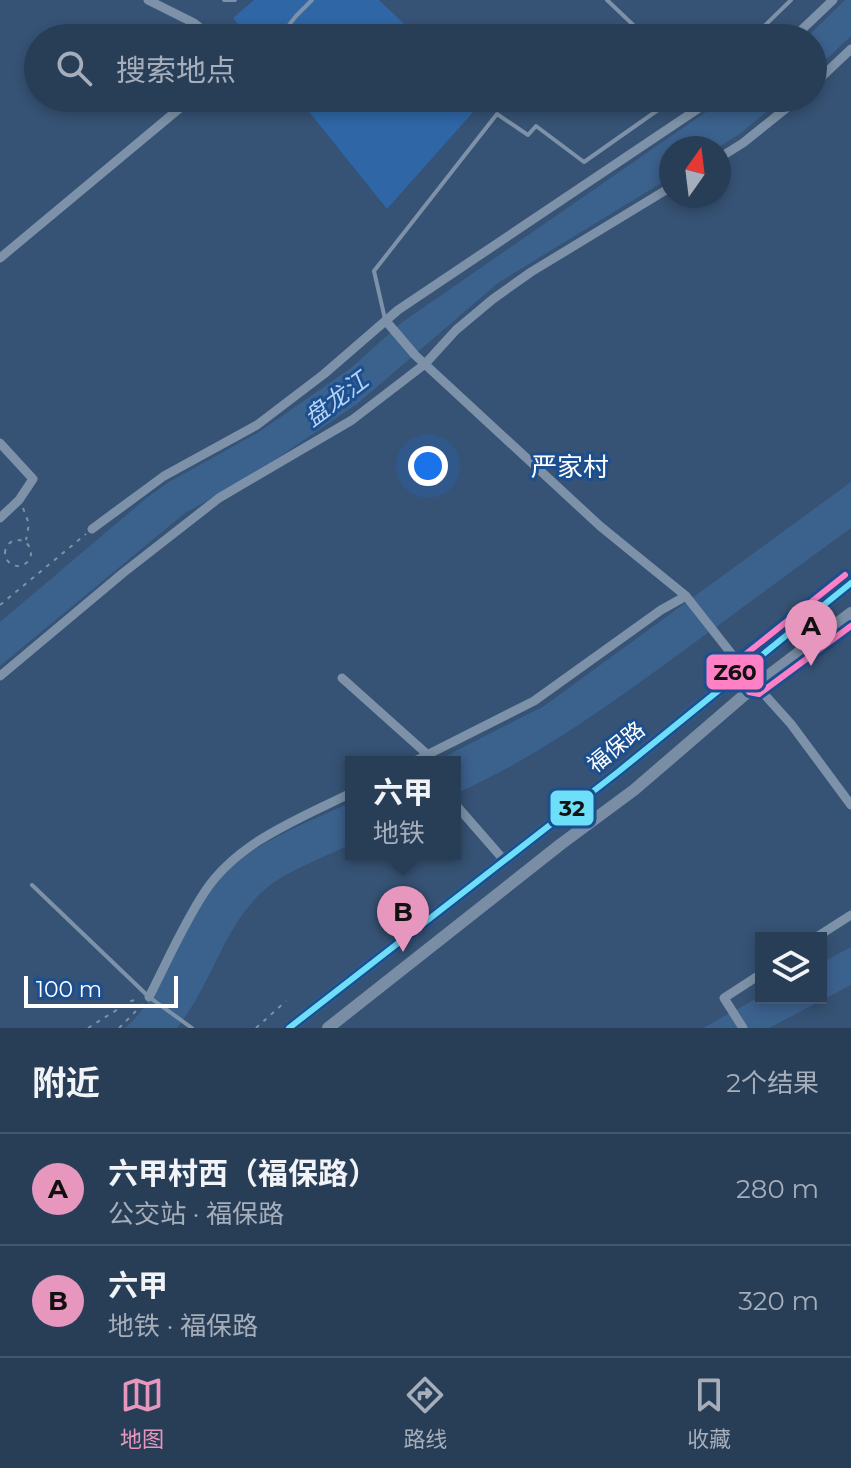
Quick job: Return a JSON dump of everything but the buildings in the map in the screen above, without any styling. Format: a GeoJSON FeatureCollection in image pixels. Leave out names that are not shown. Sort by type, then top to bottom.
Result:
{"type":"FeatureCollection","features":[{"type":"Feature","properties":{"kind":"main road","name":"福保路"},"geometry":{"type":"LineString","coordinates":[[289,1028],[618,772],[851,583]]}},
{"type":"Feature","properties":{"kind":"main road","name":"福保路"},"geometry":{"type":"LineString","coordinates":[[328,1028],[634,790],[756,685],[851,613]]}},
{"type":"Feature","properties":{"kind":"street"},"geometry":{"type":"LineString","coordinates":[[148,0],[195,24]]}},
{"type":"Feature","properties":{"kind":"street"},"geometry":{"type":"LineString","coordinates":[[808,24],[833,0]]}},
{"type":"Feature","properties":{"kind":"street"},"geometry":{"type":"LineString","coordinates":[[827,72],[851,49]]}},
{"type":"Feature","properties":{"kind":"street"},"geometry":{"type":"LineString","coordinates":[[0,258],[175,112]]}},
{"type":"Feature","properties":{"kind":"street"},"geometry":{"type":"LineString","coordinates":[[92,529],[164,476],[257,425],[324,374],[398,310],[693,112]]}},
{"type":"Feature","properties":{"kind":"street"},"geometry":{"type":"LineString","coordinates":[[731,150],[782,112]]}},
{"type":"Feature","properties":{"kind":"street"},"geometry":{"type":"LineString","coordinates":[[0,676],[219,498],[352,420],[425,364],[456,330],[493,299],[531,272],[659,194]]}},
{"type":"Feature","properties":{"kind":"street"},"geometry":{"type":"LineString","coordinates":[[386,321],[415,355],[600,526],[686,596],[791,724],[851,805]]}},
{"type":"Feature","properties":{"kind":"street"},"geometry":{"type":"LineString","coordinates":[[0,443],[33,479],[19,500],[0,518]]}},
{"type":"Feature","properties":{"kind":"street"},"geometry":{"type":"LineString","coordinates":[[434,756],[534,701],[661,610],[686,596]]}},
{"type":"Feature","properties":{"kind":"street"},"geometry":{"type":"LineString","coordinates":[[342,678],[428,756]]}},
{"type":"Feature","properties":{"kind":"street"},"geometry":{"type":"LineString","coordinates":[[149,997],[204,892],[221,871],[254,844],[345,796]]}},
{"type":"Feature","properties":{"kind":"street"},"geometry":{"type":"LineString","coordinates":[[461,811],[503,859]]}},
{"type":"Feature","properties":{"kind":"street"},"geometry":{"type":"LineString","coordinates":[[824,932],[851,915]]}},
{"type":"Feature","properties":{"kind":"street"},"geometry":{"type":"LineString","coordinates":[[743,1028],[725,998],[755,978]]}},
{"type":"Feature","properties":{"kind":"lane"},"geometry":{"type":"LineString","coordinates":[[224,0],[235,0]]}},
{"type":"Feature","properties":{"kind":"lane"},"geometry":{"type":"LineString","coordinates":[[291,24],[312,0]]}},
{"type":"Feature","properties":{"kind":"lane"},"geometry":{"type":"LineString","coordinates":[[607,0],[632,24]]}},
{"type":"Feature","properties":{"kind":"lane"},"geometry":{"type":"LineString","coordinates":[[766,24],[791,0]]}},
{"type":"Feature","properties":{"kind":"lane"},"geometry":{"type":"LineString","coordinates":[[386,321],[374,271],[497,114],[528,135],[536,126],[584,162],[655,112]]}},
{"type":"Feature","properties":{"kind":"lane"},"geometry":{"type":"LineString","coordinates":[[32,885],[149,997],[189,1026]]}},
{"type":"Feature","properties":{"kind":"path"},"geometry":{"type":"LineString","coordinates":[[5,555],[13,566],[27,563],[31,551],[25,541],[29,524],[19,500]]}},
{"type":"Feature","properties":{"kind":"path"},"geometry":{"type":"LineString","coordinates":[[0,605],[92,529]]}},
{"type":"Feature","properties":{"kind":"path"},"geometry":{"type":"LineString","coordinates":[[0,557],[5,555],[9,543],[25,541]]}},
{"type":"Feature","properties":{"kind":"path"},"geometry":{"type":"LineString","coordinates":[[88,1028],[131,1001],[149,997]]}},
{"type":"Feature","properties":{"kind":"path"},"geometry":{"type":"LineString","coordinates":[[119,1028],[149,997]]}},
{"type":"Feature","properties":{"kind":"path"},"geometry":{"type":"LineString","coordinates":[[256,1028],[286,1001]]}},
{"type":"Feature","properties":{"kind":"shaded area"},"geometry":{"type":"Polygon","coordinates":[[[254,0],[379,0],[404,24],[238,24],[233,18],[254,0]]]}},
{"type":"Feature","properties":{"kind":"shaded area"},"geometry":{"type":"Polygon","coordinates":[[[309,112],[473,112],[387,209],[309,112]]]}},
{"type":"Feature","properties":{"kind":"water"},"geometry":{"type":"Polygon","coordinates":[[[845,0],[851,0],[851,36],[827,59],[827,24],[820,24],[845,0]]]}},
{"type":"Feature","properties":{"kind":"water"},"geometry":{"type":"Polygon","coordinates":[[[706,112],[766,112],[731,139],[731,136],[671,136],[706,112]]]}},
{"type":"Feature","properties":{"kind":"water","name":"盘龙江"},"geometry":{"type":"Polygon","coordinates":[[[659,144],[659,184],[498,283],[357,404],[245,480],[185,513],[0,666],[0,622],[167,483],[259,432],[351,368],[401,323],[659,144]]]}},
{"type":"Feature","properties":{"kind":"water"},"geometry":{"type":"Polygon","coordinates":[[[851,482],[851,528],[601,710],[516,764],[461,791],[461,756],[446,756],[544,706],[851,482]]]}},
{"type":"Feature","properties":{"kind":"water"},"geometry":{"type":"Polygon","coordinates":[[[345,805],[345,847],[282,877],[257,897],[231,933],[177,1028],[125,1028],[153,994],[206,896],[233,866],[281,834],[345,805]]]}},
{"type":"Feature","properties":{"kind":"water"},"geometry":{"type":"Polygon","coordinates":[[[851,947],[851,985],[827,998],[827,960],[851,947]]]}},
{"type":"Feature","properties":{"kind":"water"},"geometry":{"type":"Polygon","coordinates":[[[755,999],[755,1004],[815,1004],[769,1028],[703,1028],[755,999]]]}},
{"type":"Feature","properties":{"kind":"transit line","name":"Z60"},"geometry":{"type":"LineString","coordinates":[[845,575],[737,661],[735,672],[749,692],[759,694],[851,626]]}},
{"type":"Feature","properties":{"kind":"transit line","name":"32"},"geometry":{"type":"LineString","coordinates":[[289,1028],[618,772],[851,583]]}},
{"type":"Feature","properties":{"kind":"place","name":"六甲村西（福保路）"},"geometry":{"type":"Point","coordinates":[811,666]}},
{"type":"Feature","properties":{"kind":"place","name":"六甲"},"geometry":{"type":"Point","coordinates":[403,952]}},
{"type":"Feature","properties":{"kind":"district","name":"严家村"},"geometry":{"type":"Point","coordinates":[570,467]}}]}
